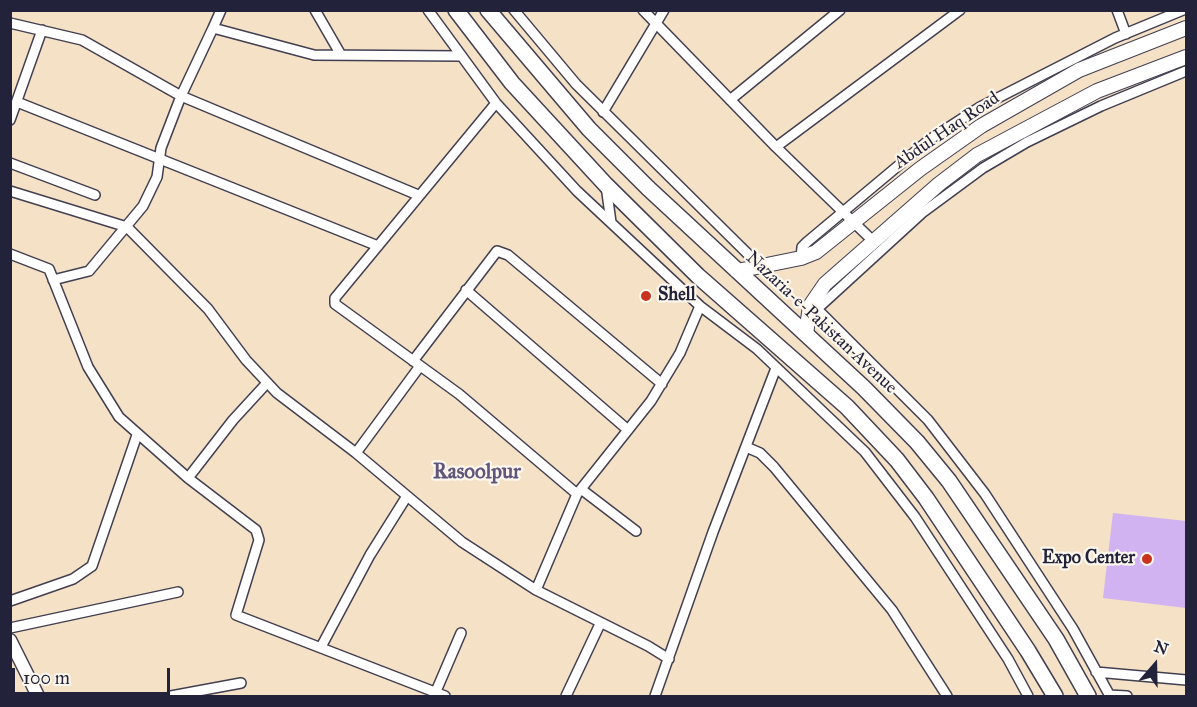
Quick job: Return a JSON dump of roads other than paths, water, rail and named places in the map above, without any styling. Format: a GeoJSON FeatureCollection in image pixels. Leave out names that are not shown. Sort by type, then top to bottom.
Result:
{"type":"FeatureCollection","features":[{"type":"Feature","properties":{"kind":"main road"},"geometry":{"type":"LineString","coordinates":[[456,10],[512,83],[606,185],[698,276],[749,333],[847,407],[897,460],[926,498],[1022,641],[1055,696]]}},
{"type":"Feature","properties":{"kind":"main road","name":"Nazaria-e-Pakistan Avenue"},"geometry":{"type":"LineString","coordinates":[[488,10],[589,129],[917,442],[949,481],[1056,639],[1088,696]]}},
{"type":"Feature","properties":{"kind":"main road","name":"Abdul Haq Road"},"geometry":{"type":"LineString","coordinates":[[737,271],[801,258],[816,252],[849,217],[981,126],[1079,70],[1186,28]]}},
{"type":"Feature","properties":{"kind":"main road","name":"Abdul Haq Road"},"geometry":{"type":"LineString","coordinates":[[806,334],[813,307],[825,284],[873,241],[919,209],[944,188],[977,155],[1097,91],[1186,57]]}},
{"type":"Feature","properties":{"kind":"street"},"geometry":{"type":"LineString","coordinates":[[52,280],[89,271],[143,206],[157,177],[159,158],[181,96],[221,10]]}},
{"type":"Feature","properties":{"kind":"street"},"geometry":{"type":"LineString","coordinates":[[315,10],[340,55]]}},
{"type":"Feature","properties":{"kind":"street"},"geometry":{"type":"LineString","coordinates":[[428,10],[496,103],[577,191],[700,306],[749,333],[776,368],[865,452],[915,517],[1008,659],[1028,696]]}},
{"type":"Feature","properties":{"kind":"street"},"geometry":{"type":"LineString","coordinates":[[514,10],[576,84],[760,266]]}},
{"type":"Feature","properties":{"kind":"street"},"geometry":{"type":"LineString","coordinates":[[643,10],[655,25],[776,147],[873,241]]}},
{"type":"Feature","properties":{"kind":"street"},"geometry":{"type":"LineString","coordinates":[[603,112],[664,10]]}},
{"type":"Feature","properties":{"kind":"street"},"geometry":{"type":"LineString","coordinates":[[730,100],[840,10]]}},
{"type":"Feature","properties":{"kind":"street"},"geometry":{"type":"LineString","coordinates":[[776,147],[960,10]]}},
{"type":"Feature","properties":{"kind":"street"},"geometry":{"type":"LineString","coordinates":[[1117,10],[1126,34]]}},
{"type":"Feature","properties":{"kind":"street"},"geometry":{"type":"LineString","coordinates":[[849,217],[929,140],[980,107],[1126,34],[1183,10]]}},
{"type":"Feature","properties":{"kind":"street"},"geometry":{"type":"LineString","coordinates":[[10,23],[82,40],[181,96],[418,195]]}},
{"type":"Feature","properties":{"kind":"street"},"geometry":{"type":"LineString","coordinates":[[213,28],[290,51],[314,55],[461,56]]}},
{"type":"Feature","properties":{"kind":"street"},"geometry":{"type":"LineString","coordinates":[[10,120],[42,30]]}},
{"type":"Feature","properties":{"kind":"street"},"geometry":{"type":"LineString","coordinates":[[944,188],[1026,142],[1101,106],[1186,71]]}},
{"type":"Feature","properties":{"kind":"street"},"geometry":{"type":"LineString","coordinates":[[17,102],[378,246]]}},
{"type":"Feature","properties":{"kind":"street"},"geometry":{"type":"LineString","coordinates":[[496,103],[418,195],[334,301],[459,394],[579,491],[636,531]]}},
{"type":"Feature","properties":{"kind":"street"},"geometry":{"type":"LineString","coordinates":[[10,162],[95,195]]}},
{"type":"Feature","properties":{"kind":"street"},"geometry":{"type":"LineString","coordinates":[[606,185],[611,222]]}},
{"type":"Feature","properties":{"kind":"street"},"geometry":{"type":"LineString","coordinates":[[10,191],[126,228],[208,309],[277,393],[356,453],[462,542],[536,590],[648,646],[669,659]]}},
{"type":"Feature","properties":{"kind":"street"},"geometry":{"type":"LineString","coordinates":[[919,209],[813,307],[928,420],[985,494],[1062,611],[1110,696],[1127,696]]}},
{"type":"Feature","properties":{"kind":"street"},"geometry":{"type":"LineString","coordinates":[[356,453],[466,290],[497,250],[662,384]]}},
{"type":"Feature","properties":{"kind":"street"},"geometry":{"type":"LineString","coordinates":[[10,254],[49,269],[88,367],[119,417],[188,478],[259,535],[236,615],[434,694],[445,696]]}},
{"type":"Feature","properties":{"kind":"street"},"geometry":{"type":"LineString","coordinates":[[466,290],[628,430]]}},
{"type":"Feature","properties":{"kind":"street"},"geometry":{"type":"LineString","coordinates":[[536,590],[579,491],[662,384],[680,353],[700,306]]}},
{"type":"Feature","properties":{"kind":"street"},"geometry":{"type":"LineString","coordinates":[[655,696],[713,532],[776,368]]}},
{"type":"Feature","properties":{"kind":"street"},"geometry":{"type":"LineString","coordinates":[[188,478],[233,420],[267,383]]}},
{"type":"Feature","properties":{"kind":"street"},"geometry":{"type":"LineString","coordinates":[[10,602],[74,579],[92,566],[99,552],[137,435]]}},
{"type":"Feature","properties":{"kind":"street"},"geometry":{"type":"LineString","coordinates":[[746,447],[760,453],[774,466],[892,610],[946,696]]}},
{"type":"Feature","properties":{"kind":"street"},"geometry":{"type":"LineString","coordinates":[[321,647],[370,555],[407,496]]}},
{"type":"Feature","properties":{"kind":"street"},"geometry":{"type":"LineString","coordinates":[[10,628],[178,592]]}},
{"type":"Feature","properties":{"kind":"street"},"geometry":{"type":"LineString","coordinates":[[566,696],[600,624]]}},
{"type":"Feature","properties":{"kind":"street"},"geometry":{"type":"LineString","coordinates":[[434,694],[461,633]]}},
{"type":"Feature","properties":{"kind":"street"},"geometry":{"type":"LineString","coordinates":[[10,640],[38,696]]}},
{"type":"Feature","properties":{"kind":"street"},"geometry":{"type":"LineString","coordinates":[[1096,672],[1186,680]]}},
{"type":"Feature","properties":{"kind":"street"},"geometry":{"type":"LineString","coordinates":[[171,696],[241,683]]}},
{"type":"Feature","properties":{"kind":"place","name":"Shell"},"geometry":{"type":"Point","coordinates":[646,296]}},
{"type":"Feature","properties":{"kind":"place","name":"Expo Center"},"geometry":{"type":"Point","coordinates":[1147,559]}},
{"type":"Feature","properties":{"kind":"district","name":"Rasoolpur"},"geometry":{"type":"Point","coordinates":[477,473]}}]}
